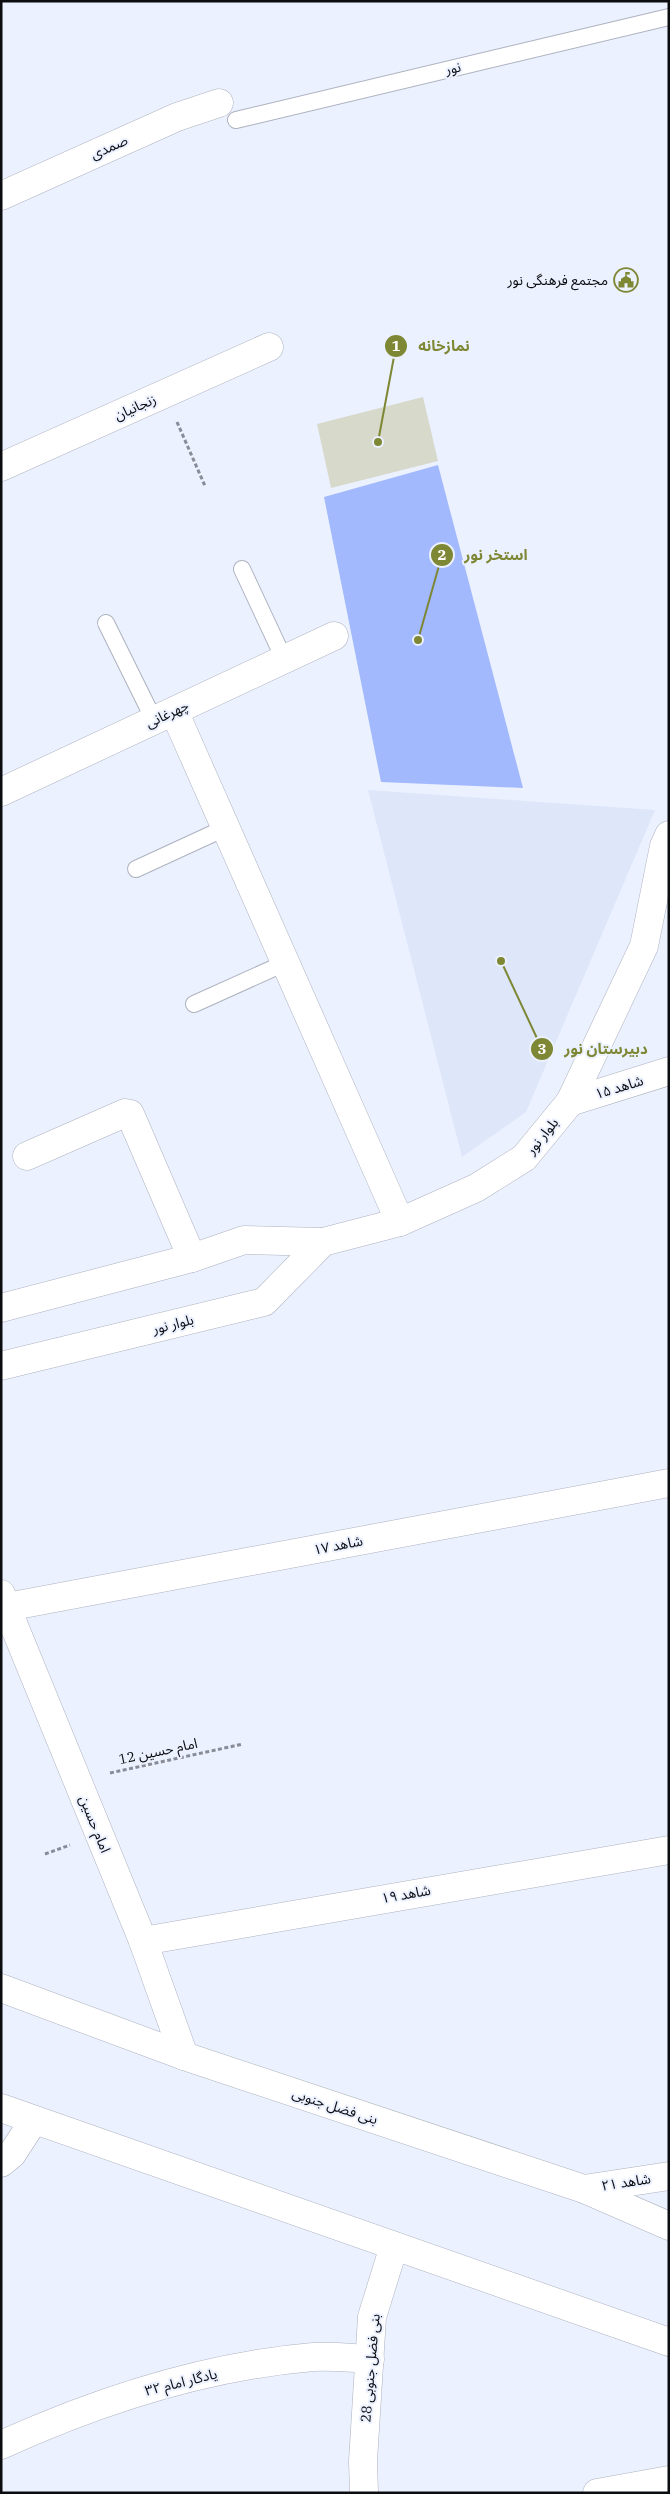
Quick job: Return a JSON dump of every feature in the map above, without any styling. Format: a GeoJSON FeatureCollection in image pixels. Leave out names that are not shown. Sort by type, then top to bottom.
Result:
{"type":"FeatureCollection","features":[{"type":"Feature","properties":{"kind":"street","name":"صمدی"},"geometry":{"type":"LineString","coordinates":[[1,196],[177,117],[228,112]]}},
{"type":"Feature","properties":{"kind":"street","name":"زنجانیان"},"geometry":{"type":"LineString","coordinates":[[1,468],[269,347]]}},
{"type":"Feature","properties":{"kind":"street","name":"چهرغانی"},"geometry":{"type":"LineString","coordinates":[[1,792],[334,636]]}},
{"type":"Feature","properties":{"kind":"street"},"geometry":{"type":"LineString","coordinates":[[164,715],[225,828],[400,1222]]}},
{"type":"Feature","properties":{"kind":"street","name":"بلوار نور"},"geometry":{"type":"LineString","coordinates":[[1,1308],[192,1258],[244,1240],[322,1242],[400,1222],[476,1188],[524,1158],[570,1102],[644,946],[664,846],[669,836]]}},
{"type":"Feature","properties":{"kind":"street","name":"بلوار نور"},"geometry":{"type":"LineString","coordinates":[[644,946],[669,924]]}},
{"type":"Feature","properties":{"kind":"street","name":"شاهد ۱۵"},"geometry":{"type":"LineString","coordinates":[[570,1102],[669,1071]]}},
{"type":"Feature","properties":{"kind":"street"},"geometry":{"type":"LineString","coordinates":[[27,1156],[125,1113],[130,1114],[192,1258]]}},
{"type":"Feature","properties":{"kind":"street","name":"بلوار نور"},"geometry":{"type":"LineString","coordinates":[[1,1366],[264,1302],[322,1242]]}},
{"type":"Feature","properties":{"kind":"street","name":"شاهد ۱۷"},"geometry":{"type":"LineString","coordinates":[[6,1612],[669,1483]]}},
{"type":"Feature","properties":{"kind":"street","name":"امام حسین"},"geometry":{"type":"LineString","coordinates":[[6,1612],[143,1940],[184,2056]]}},
{"type":"Feature","properties":{"kind":"street","name":"شاهد ۱۹"},"geometry":{"type":"LineString","coordinates":[[143,1940],[669,1850]]}},
{"type":"Feature","properties":{"kind":"street","name":"بنی فضل جنوبی"},"geometry":{"type":"LineString","coordinates":[[1,1988],[184,2056],[584,2189],[669,2226]]}},
{"type":"Feature","properties":{"kind":"street"},"geometry":{"type":"LineString","coordinates":[[1,2108],[669,2342]]}},
{"type":"Feature","properties":{"kind":"street"},"geometry":{"type":"LineString","coordinates":[[1,2162],[12,2154],[34,2120]]}},
{"type":"Feature","properties":{"kind":"street","name":"شاهد ۲۱"},"geometry":{"type":"LineString","coordinates":[[584,2189],[669,2176]]}},
{"type":"Feature","properties":{"kind":"street","name":"بنی فضل جنوبی 28"},"geometry":{"type":"LineString","coordinates":[[364,2493],[363,2461],[372,2317],[394,2246]]}},
{"type":"Feature","properties":{"kind":"street","name":"یادگار امام ۳۲"},"geometry":{"type":"LineString","coordinates":[[1,2445],[40,2427],[141,2392],[228,2370],[314,2357],[370,2359]]}},
{"type":"Feature","properties":{"kind":"street"},"geometry":{"type":"LineString","coordinates":[[597,2493],[669,2480]]}},
{"type":"Feature","properties":{"kind":"lane","name":"نور"},"geometry":{"type":"LineString","coordinates":[[228,112],[669,17]]}},
{"type":"Feature","properties":{"kind":"lane"},"geometry":{"type":"LineString","coordinates":[[242,569],[284,659]]}},
{"type":"Feature","properties":{"kind":"lane"},"geometry":{"type":"LineString","coordinates":[[106,623],[164,715]]}},
{"type":"Feature","properties":{"kind":"lane"},"geometry":{"type":"LineString","coordinates":[[136,869],[225,828]]}},
{"type":"Feature","properties":{"kind":"lane"},"geometry":{"type":"LineString","coordinates":[[194,1004],[285,963]]}},
{"type":"Feature","properties":{"kind":"path"},"geometry":{"type":"LineString","coordinates":[[165,394],[205,486]]}},
{"type":"Feature","properties":{"kind":"path","name":"امام حسین 12"},"geometry":{"type":"LineString","coordinates":[[77,1780],[243,1744]]}},
{"type":"Feature","properties":{"kind":"shaded area"},"geometry":{"type":"Polygon","coordinates":[[[368,790],[655,810],[526,1112],[462,1157],[368,790]]]}},
{"type":"Feature","properties":{"kind":"water"},"geometry":{"type":"Polygon","coordinates":[[[438,465],[523,788],[381,782],[324,497],[438,465]]]}},
{"type":"Feature","properties":{"kind":"building"},"geometry":{"type":"Polygon","coordinates":[[[423,397],[438,461],[331,488],[317,424],[423,397]]]}},
{"type":"Feature","properties":{"kind":"place","name":"مجتمع فرهنگی نور"},"geometry":{"type":"Point","coordinates":[626,280]}},
{"type":"Feature","properties":{"kind":"place","name":"نمازخانه"},"geometry":{"type":"Point","coordinates":[378,442]}},
{"type":"Feature","properties":{"kind":"place","name":"استخر نور"},"geometry":{"type":"Point","coordinates":[418,640]}},
{"type":"Feature","properties":{"kind":"place","name":"دبیرستان نور"},"geometry":{"type":"Point","coordinates":[501,961]}}]}
